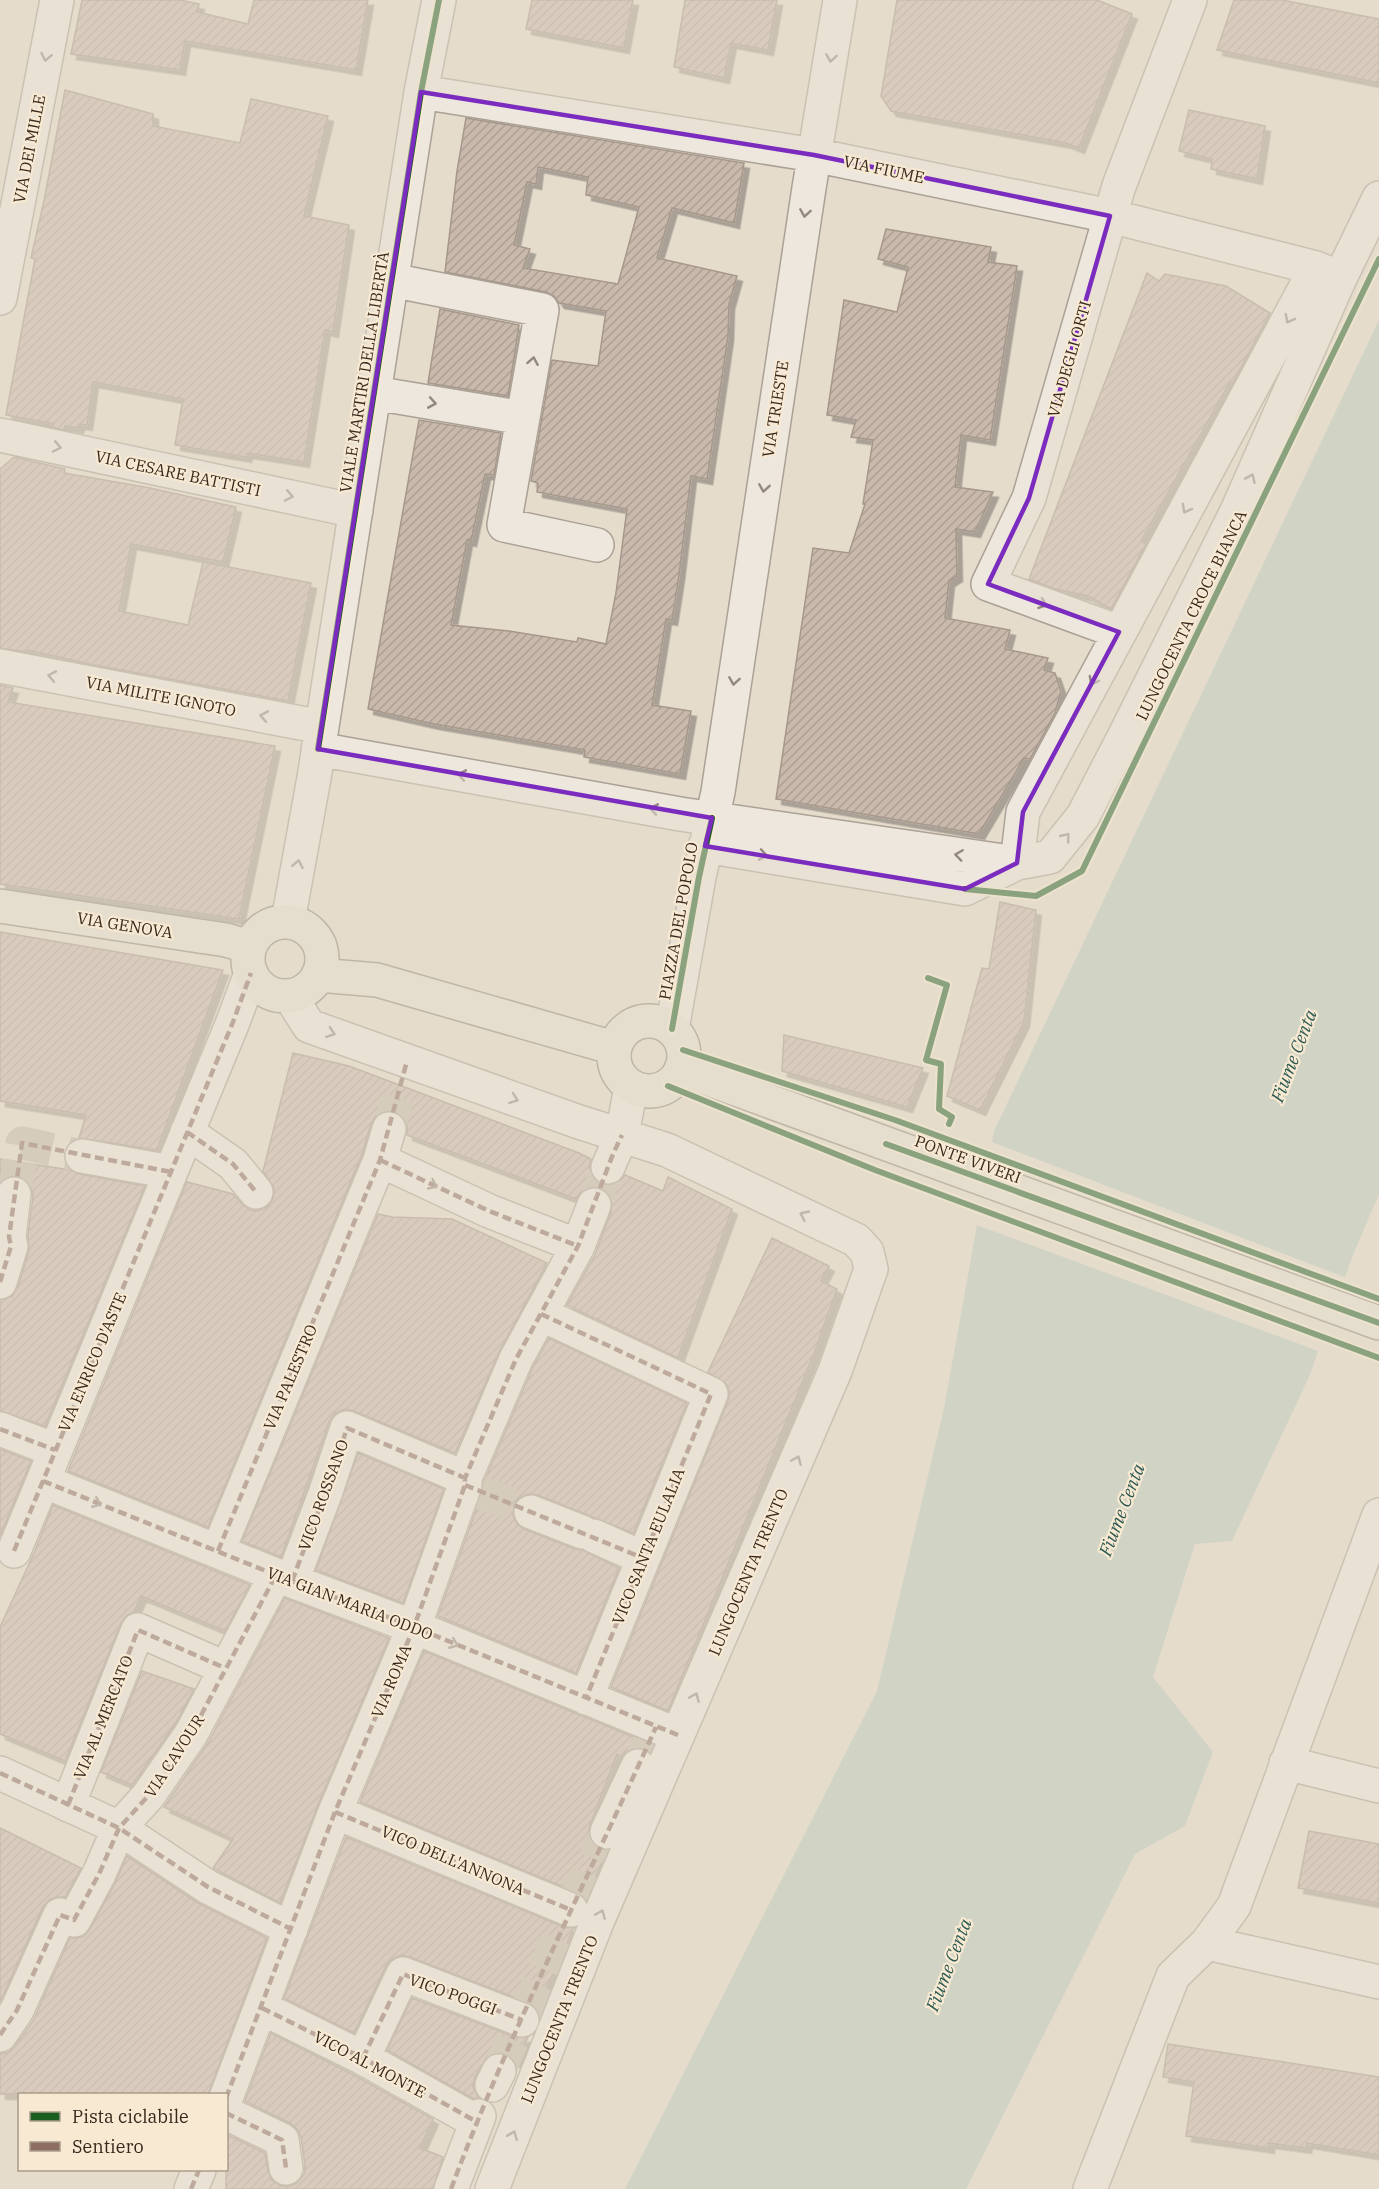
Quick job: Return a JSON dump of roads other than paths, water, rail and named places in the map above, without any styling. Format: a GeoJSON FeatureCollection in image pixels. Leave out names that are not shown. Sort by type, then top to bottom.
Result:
{"type":"FeatureCollection","features":[{"type":"Feature","properties":{"kind":"main road","name":"VIA GENOVA"},"geometry":{"type":"LineString","coordinates":[[0,906],[226,940],[250,960]]}},
{"type":"Feature","properties":{"kind":"main road"},"geometry":{"type":"LineString","coordinates":[[288,921],[309,930],[320,944],[323,959],[318,975],[305,991],[282,996],[260,987],[250,960],[255,936],[264,927],[275,922],[288,921]]}},
{"type":"Feature","properties":{"kind":"main road"},"geometry":{"type":"LineString","coordinates":[[318,975],[377,980],[614,1048]]}},
{"type":"Feature","properties":{"kind":"main road"},"geometry":{"type":"LineString","coordinates":[[645,1020],[660,1022],[672,1029],[680,1039],[683,1050],[681,1069],[674,1081],[668,1086],[640,1089],[623,1080],[615,1069],[614,1048],[620,1035],[631,1025],[645,1020]]}},
{"type":"Feature","properties":{"kind":"main road","name":"PONTE VIVERI"},"geometry":{"type":"LineString","coordinates":[[681,1069],[1379,1323]]}},
{"type":"Feature","properties":{"kind":"street","name":"VIA DEI MILLE"},"geometry":{"type":"LineString","coordinates":[[0,298],[57,0]]}},
{"type":"Feature","properties":{"kind":"street","name":"VIALE MARTIRI DELLA LIBERTÀ"},"geometry":{"type":"LineString","coordinates":[[320,738],[421,92],[439,0]]}},
{"type":"Feature","properties":{"kind":"street","name":"VIA TRIESTE"},"geometry":{"type":"LineString","coordinates":[[708,832],[718,792],[814,155],[840,0]]}},
{"type":"Feature","properties":{"kind":"street","name":"VIA DEGLI ORTI"},"geometry":{"type":"LineString","coordinates":[[1119,632],[988,584],[1029,498],[1119,186],[1183,2]]}},
{"type":"Feature","properties":{"kind":"street","name":"VIA FIUME"},"geometry":{"type":"LineString","coordinates":[[421,92],[814,155],[1110,216],[1328,273]]}},
{"type":"Feature","properties":{"kind":"street","name":"LUNGOCENTA CROCE BIANCA"},"geometry":{"type":"LineString","coordinates":[[1328,273],[1237,511],[1083,816],[1050,856],[1017,863],[1023,812],[1119,632],[1328,273],[1379,198]]}},
{"type":"Feature","properties":{"kind":"street"},"geometry":{"type":"LineString","coordinates":[[392,280],[542,310],[504,525],[597,545]]}},
{"type":"Feature","properties":{"kind":"street"},"geometry":{"type":"LineString","coordinates":[[374,393],[523,418]]}},
{"type":"Feature","properties":{"kind":"street","name":"VIA CESARE BATTISTI"},"geometry":{"type":"LineString","coordinates":[[0,435],[356,511]]}},
{"type":"Feature","properties":{"kind":"street","name":"VIA MILITE IGNOTO"},"geometry":{"type":"LineString","coordinates":[[0,666],[320,738]]}},
{"type":"Feature","properties":{"kind":"street"},"geometry":{"type":"LineString","coordinates":[[288,921],[320,738],[708,832],[1017,863]]}},
{"type":"Feature","properties":{"kind":"street","name":"PIAZZA DEL POPOLO"},"geometry":{"type":"LineString","coordinates":[[672,1029],[708,832]]}},
{"type":"Feature","properties":{"kind":"street","name":"VIA ENRICO D'ASTE"},"geometry":{"type":"LineString","coordinates":[[14,1551],[233,1023],[250,960]]}},
{"type":"Feature","properties":{"kind":"street","name":"LUNGOCENTA TRENTO"},"geometry":{"type":"LineString","coordinates":[[290,996],[309,1026],[404,1073],[568,1118],[667,1150],[856,1240],[867,1252],[871,1269],[835,1371],[662,1732],[597,1922],[492,2189]]}},
{"type":"Feature","properties":{"kind":"street"},"geometry":{"type":"LineString","coordinates":[[608,1167],[640,1089]]}},
{"type":"Feature","properties":{"kind":"street","name":"VIA PALESTRO"},"geometry":{"type":"LineString","coordinates":[[218,1551],[380,1161],[389,1129]]}},
{"type":"Feature","properties":{"kind":"street"},"geometry":{"type":"LineString","coordinates":[[187,1132],[233,1164],[256,1192]]}},
{"type":"Feature","properties":{"kind":"street"},"geometry":{"type":"LineString","coordinates":[[82,1156],[171,1172]]}},
{"type":"Feature","properties":{"kind":"street"},"geometry":{"type":"LineString","coordinates":[[380,1161],[489,1211],[571,1258]]}},
{"type":"Feature","properties":{"kind":"street"},"geometry":{"type":"LineString","coordinates":[[0,1282],[11,1246],[4,1236],[14,1194]]}},
{"type":"Feature","properties":{"kind":"street","name":"VIA ROMA"},"geometry":{"type":"LineString","coordinates":[[228,2093],[335,1812],[414,1627],[470,1485],[516,1359],[571,1258],[594,1205]]}},
{"type":"Feature","properties":{"kind":"street","name":"VICO SANTA EULALIA"},"geometry":{"type":"LineString","coordinates":[[541,1314],[711,1394],[586,1698]]}},
{"type":"Feature","properties":{"kind":"street","name":"VICO ROSSANO"},"geometry":{"type":"LineString","coordinates":[[284,1578],[325,1494],[347,1428],[470,1485]]}},
{"type":"Feature","properties":{"kind":"street"},"geometry":{"type":"LineString","coordinates":[[0,1429],[55,1450]]}},
{"type":"Feature","properties":{"kind":"street","name":"VIA GIAN MARIA ODDO"},"geometry":{"type":"LineString","coordinates":[[43,1481],[284,1578],[414,1627],[662,1732]]}},
{"type":"Feature","properties":{"kind":"street"},"geometry":{"type":"LineString","coordinates":[[531,1512],[643,1558]]}},
{"type":"Feature","properties":{"kind":"street"},"geometry":{"type":"LineString","coordinates":[[1090,2189],[1173,1976],[1207,1943],[1234,1906],[1379,1515]]}},
{"type":"Feature","properties":{"kind":"street","name":"VIA CAVOUR"},"geometry":{"type":"LineString","coordinates":[[0,2035],[17,2010],[58,1912],[74,1920],[99,1874],[119,1828],[148,1796],[192,1734],[225,1668],[284,1578]]}},
{"type":"Feature","properties":{"kind":"street","name":"VIA AL MERCATO"},"geometry":{"type":"LineString","coordinates":[[68,1804],[131,1640],[225,1668]]}},
{"type":"Feature","properties":{"kind":"street"},"geometry":{"type":"LineString","coordinates":[[1286,1763],[1379,1786]]}},
{"type":"Feature","properties":{"kind":"street"},"geometry":{"type":"LineString","coordinates":[[607,1832],[638,1766]]}},
{"type":"Feature","properties":{"kind":"street"},"geometry":{"type":"LineString","coordinates":[[0,1773],[119,1828],[208,1887],[291,1929]]}},
{"type":"Feature","properties":{"kind":"street","name":"VICO DELL'ANNONA"},"geometry":{"type":"LineString","coordinates":[[335,1812],[570,1911]]}},
{"type":"Feature","properties":{"kind":"street"},"geometry":{"type":"LineString","coordinates":[[1207,1943],[1379,1982]]}},
{"type":"Feature","properties":{"kind":"street","name":"VICO POGGI"},"geometry":{"type":"LineString","coordinates":[[363,2058],[403,1974],[522,2020]]}},
{"type":"Feature","properties":{"kind":"street","name":"VICO AL MONTE"},"geometry":{"type":"LineString","coordinates":[[262,2008],[478,2119],[452,2189]]}},
{"type":"Feature","properties":{"kind":"street"},"geometry":{"type":"LineString","coordinates":[[228,2113],[282,2140],[286,2168]]}},
{"type":"Feature","properties":{"kind":"street"},"geometry":{"type":"LineString","coordinates":[[191,2189],[198,2171]]}},
{"type":"Feature","properties":{"kind":"water","name":"Fiume Centa"},"geometry":{"type":"Polygon","coordinates":[[[1379,320],[1379,1194],[1353,1255],[1309,1377],[1232,1541],[1195,1544],[1153,1677],[1213,1752],[1185,1826],[1135,1854],[966,2189],[625,2189],[877,1691],[944,1408],[994,1131],[1379,320]]]}},
{"type":"Feature","properties":{"kind":"tunnel"},"geometry":{"type":"LineString","coordinates":[[389,1129],[401,1085]]}},
{"type":"Feature","properties":{"kind":"tunnel"},"geometry":{"type":"LineString","coordinates":[[14,1194],[22,1143],[82,1156]]}},
{"type":"Feature","properties":{"kind":"tunnel"},"geometry":{"type":"LineString","coordinates":[[594,1205],[608,1167]]}},
{"type":"Feature","properties":{"kind":"tunnel"},"geometry":{"type":"LineString","coordinates":[[480,1492],[531,1512]]}},
{"type":"Feature","properties":{"kind":"tunnel"},"geometry":{"type":"LineString","coordinates":[[638,1766],[653,1734]]}},
{"type":"Feature","properties":{"kind":"tunnel"},"geometry":{"type":"LineString","coordinates":[[573,1903],[607,1832]]}},
{"type":"Feature","properties":{"kind":"tunnel"},"geometry":{"type":"LineString","coordinates":[[524,2014],[567,1918]]}},
{"type":"Feature","properties":{"kind":"tunnel"},"geometry":{"type":"LineString","coordinates":[[499,2071],[519,2025]]}}]}
